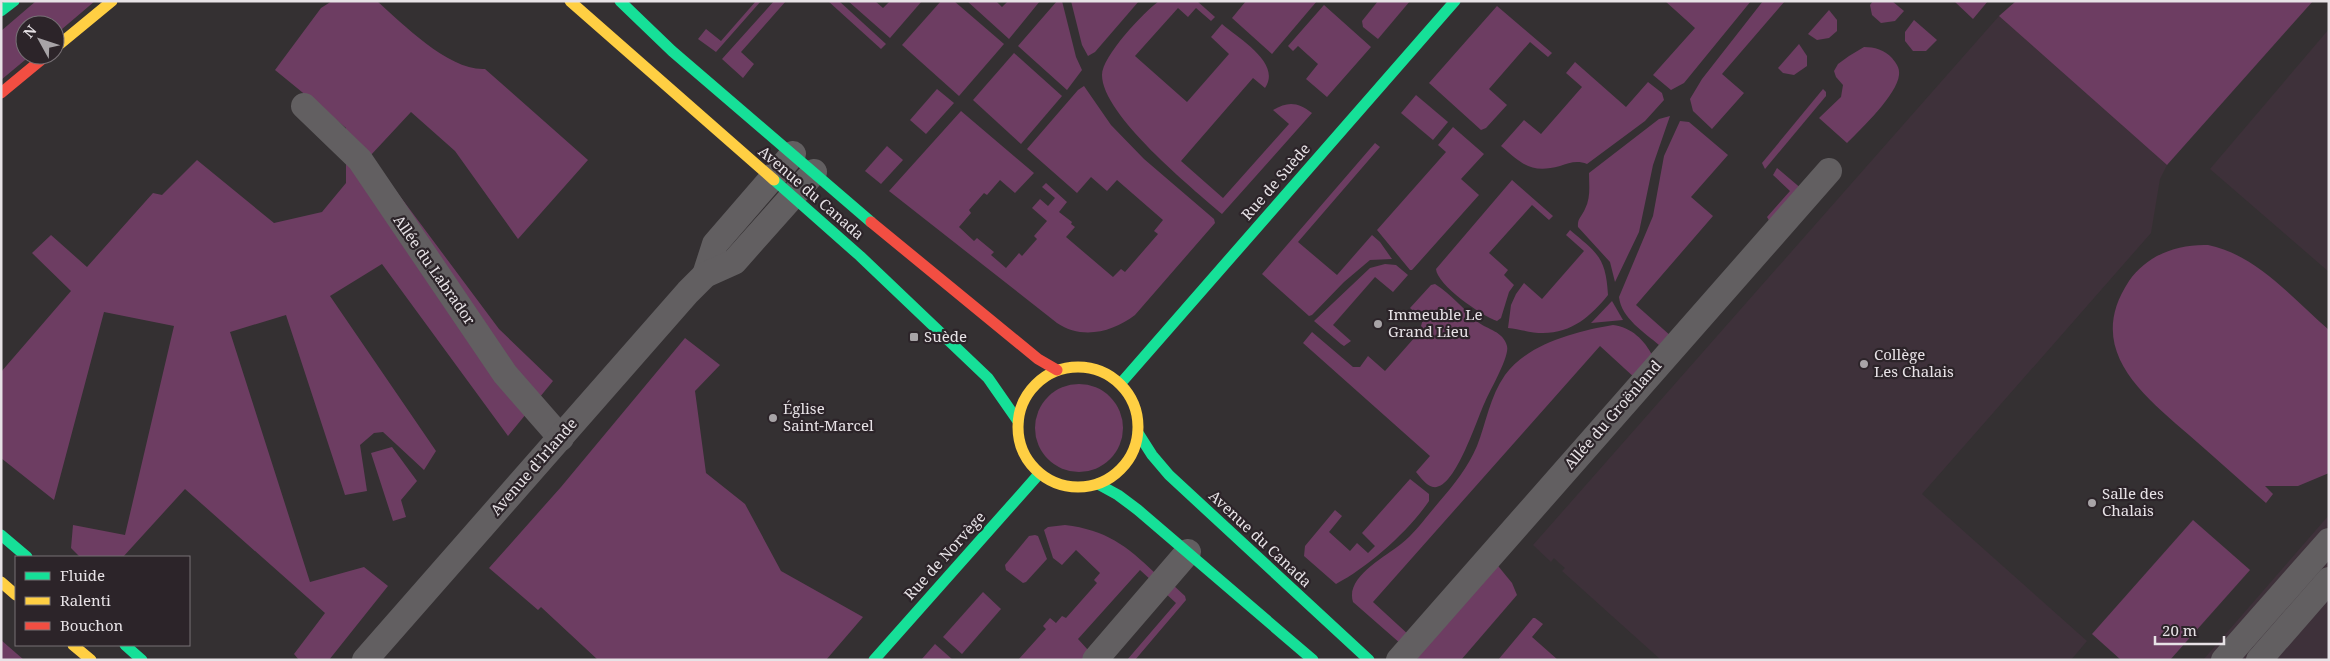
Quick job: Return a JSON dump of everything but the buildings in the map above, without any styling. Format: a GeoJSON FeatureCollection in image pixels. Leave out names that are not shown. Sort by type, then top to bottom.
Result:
{"type":"FeatureCollection","features":[{"type":"Feature","properties":{"kind":"street"},"geometry":{"type":"LineString","coordinates":[[1,11],[14,1]]}},
{"type":"Feature","properties":{"kind":"street"},"geometry":{"type":"LineString","coordinates":[[65,40],[112,1]]}},
{"type":"Feature","properties":{"kind":"street","name":"Avenue du Canada"},"geometry":{"type":"LineString","coordinates":[[570,1],[860,256],[988,378],[1018,422]]}},
{"type":"Feature","properties":{"kind":"street","name":"Avenue du Canada"},"geometry":{"type":"LineString","coordinates":[[620,1],[672,50],[888,237],[1032,354],[1057,370]]}},
{"type":"Feature","properties":{"kind":"street","name":"Rue de Suède"},"geometry":{"type":"LineString","coordinates":[[1121,383],[1455,1]]}},
{"type":"Feature","properties":{"kind":"street"},"geometry":{"type":"LineString","coordinates":[[1,93],[35,65]]}},
{"type":"Feature","properties":{"kind":"street","name":"Allée du Labrador"},"geometry":{"type":"LineString","coordinates":[[304,106],[360,160],[506,374],[561,438]]}},
{"type":"Feature","properties":{"kind":"street","name":"Avenue d'Irlande"},"geometry":{"type":"LineString","coordinates":[[365,660],[705,275],[715,244],[793,154]]}},
{"type":"Feature","properties":{"kind":"street","name":"Allée du Groënland"},"geometry":{"type":"LineString","coordinates":[[1399,660],[1828,170]]}},
{"type":"Feature","properties":{"kind":"street","name":"Avenue d'Irlande"},"geometry":{"type":"LineString","coordinates":[[705,275],[734,262],[814,172]]}},
{"type":"Feature","properties":{"kind":"street"},"geometry":{"type":"LineString","coordinates":[[1071,367],[1090,367],[1106,373],[1121,383],[1133,402],[1138,433],[1132,452],[1125,465],[1116,474],[1098,484],[1085,487],[1058,484],[1039,474],[1024,455],[1020,441],[1018,422],[1021,406],[1029,392],[1046,375],[1071,367]]}},
{"type":"Feature","properties":{"kind":"street","name":"Avenue du Canada"},"geometry":{"type":"LineString","coordinates":[[1138,433],[1152,455],[1169,475],[1369,660]]}},
{"type":"Feature","properties":{"kind":"street","name":"Rue de Norvège"},"geometry":{"type":"LineString","coordinates":[[874,660],[1039,474]]}},
{"type":"Feature","properties":{"kind":"street"},"geometry":{"type":"LineString","coordinates":[[1098,484],[1118,495],[1188,552],[1313,660]]}},
{"type":"Feature","properties":{"kind":"street"},"geometry":{"type":"LineString","coordinates":[[1,535],[26,556]]}},
{"type":"Feature","properties":{"kind":"street"},"geometry":{"type":"LineString","coordinates":[[2224,660],[2329,541]]}},
{"type":"Feature","properties":{"kind":"street"},"geometry":{"type":"LineString","coordinates":[[1094,660],[1188,552]]}},
{"type":"Feature","properties":{"kind":"street"},"geometry":{"type":"LineString","coordinates":[[2259,660],[2329,580]]}},
{"type":"Feature","properties":{"kind":"street"},"geometry":{"type":"LineString","coordinates":[[1,582],[15,594]]}},
{"type":"Feature","properties":{"kind":"street"},"geometry":{"type":"LineString","coordinates":[[75,646],[91,660]]}},
{"type":"Feature","properties":{"kind":"street"},"geometry":{"type":"LineString","coordinates":[[126,646],[142,660]]}},
{"type":"Feature","properties":{"kind":"shaded area"},"geometry":{"type":"Polygon","coordinates":[[[36,1],[95,1],[65,26],[65,15],[20,15],[36,1]]]}},
{"type":"Feature","properties":{"kind":"shaded area"},"geometry":{"type":"Polygon","coordinates":[[[332,1],[377,1],[413,33],[442,54],[471,68],[485,69],[588,160],[518,239],[455,151],[411,112],[370,156],[499,329],[553,381],[508,436],[382,264],[330,296],[436,451],[424,470],[383,432],[374,433],[360,445],[367,491],[345,495],[286,315],[230,332],[310,582],[364,567],[388,586],[329,660],[299,660],[294,654],[325,613],[185,489],[124,556],[79,556],[71,548],[73,525],[125,535],[174,326],[104,312],[54,500],[1,458],[1,372],[71,291],[32,253],[51,235],[87,267],[153,193],[162,195],[197,160],[274,223],[322,212],[346,183],[346,128],[275,70],[321,8],[332,1]]]}},
{"type":"Feature","properties":{"kind":"shaded area"},"geometry":{"type":"Polygon","coordinates":[[[756,1],[761,1],[716,52],[698,39],[706,29],[721,41],[756,1]]]}},
{"type":"Feature","properties":{"kind":"shaded area"},"geometry":{"type":"Polygon","coordinates":[[[774,1],[786,1],[741,52],[754,64],[743,78],[722,59],[774,1]]]}},
{"type":"Feature","properties":{"kind":"shaded area"},"geometry":{"type":"Polygon","coordinates":[[[828,1],[839,1],[886,44],[881,49],[828,1]]]}},
{"type":"Feature","properties":{"kind":"shaded area"},"geometry":{"type":"Polygon","coordinates":[[[848,1],[875,1],[883,8],[890,1],[922,1],[890,38],[848,1]]]}},
{"type":"Feature","properties":{"kind":"shaded area"},"geometry":{"type":"Polygon","coordinates":[[[941,1],[954,1],[1004,44],[959,96],[902,45],[941,1]]]}},
{"type":"Feature","properties":{"kind":"shaded area"},"geometry":{"type":"Polygon","coordinates":[[[967,1],[996,1],[1002,7],[1008,1],[1040,1],[1009,39],[967,1]]]}},
{"type":"Feature","properties":{"kind":"shaded area"},"geometry":{"type":"Polygon","coordinates":[[[1057,1],[1062,1],[1076,57],[1082,70],[1067,90],[1018,46],[1057,1]]]}},
{"type":"Feature","properties":{"kind":"shaded area"},"geometry":{"type":"Polygon","coordinates":[[[1071,1],[1139,1],[1095,52],[1088,56],[1082,45],[1071,1]]]}},
{"type":"Feature","properties":{"kind":"shaded area"},"geometry":{"type":"Polygon","coordinates":[[[1159,1],[1197,1],[1215,17],[1211,21],[1196,8],[1188,17],[1178,8],[1135,56],[1187,102],[1229,54],[1211,37],[1222,24],[1256,52],[1268,70],[1269,79],[1265,88],[1253,78],[1181,161],[1223,198],[1289,124],[1273,110],[1283,105],[1293,104],[1312,113],[1222,214],[1171,170],[1132,130],[1106,91],[1102,75],[1109,57],[1134,24],[1159,1]]]}},
{"type":"Feature","properties":{"kind":"shaded area"},"geometry":{"type":"Polygon","coordinates":[[[1246,1],[1317,1],[1272,54],[1232,18],[1246,1]]]}},
{"type":"Feature","properties":{"kind":"shaded area"},"geometry":{"type":"Polygon","coordinates":[[[1378,1],[1410,1],[1378,39],[1363,27],[1362,21],[1378,1]]]}},
{"type":"Feature","properties":{"kind":"shaded area"},"geometry":{"type":"Polygon","coordinates":[[[1665,1],[1751,1],[1684,83],[1671,90],[1653,75],[1695,28],[1665,1]]]}},
{"type":"Feature","properties":{"kind":"shaded area"},"geometry":{"type":"Polygon","coordinates":[[[1763,1],[1785,1],[1722,74],[1744,93],[1712,129],[1693,111],[1690,99],[1702,79],[1763,1]]]}},
{"type":"Feature","properties":{"kind":"shaded area"},"geometry":{"type":"Polygon","coordinates":[[[1873,1],[1892,1],[1904,11],[1895,21],[1881,23],[1872,15],[1870,5],[1873,1]]]}},
{"type":"Feature","properties":{"kind":"shaded area"},"geometry":{"type":"Polygon","coordinates":[[[1954,1],[1988,1],[1973,19],[1954,1]]]}},
{"type":"Feature","properties":{"kind":"shaded area"},"geometry":{"type":"Polygon","coordinates":[[[2016,1],[2313,1],[2167,165],[1999,16],[2016,1]]]}},
{"type":"Feature","properties":{"kind":"shaded area"},"geometry":{"type":"Polygon","coordinates":[[[1324,5],[1371,47],[1327,97],[1306,79],[1318,64],[1298,46],[1293,51],[1288,46],[1324,5]]]}},
{"type":"Feature","properties":{"kind":"shaded area"},"geometry":{"type":"Polygon","coordinates":[[[1497,6],[1552,53],[1548,57],[1530,42],[1489,89],[1507,105],[1486,128],[1481,130],[1429,83],[1497,6]]]}},
{"type":"Feature","properties":{"kind":"shaded area"},"geometry":{"type":"Polygon","coordinates":[[[1829,10],[1837,20],[1837,31],[1829,38],[1817,40],[1808,34],[1829,10]]]}},
{"type":"Feature","properties":{"kind":"shaded area","name":"Collège Les Chalais"},"geometry":{"type":"Polygon","coordinates":[[[1999,16],[2167,165],[2160,179],[2151,233],[1922,494],[2087,641],[2071,660],[1661,660],[1562,571],[1565,568],[1554,558],[1551,562],[1533,545],[1999,16]]]}},
{"type":"Feature","properties":{"kind":"shaded area"},"geometry":{"type":"Polygon","coordinates":[[[15,19],[15,65],[19,65],[1,80],[1,31],[15,19]]]}},
{"type":"Feature","properties":{"kind":"shaded area"},"geometry":{"type":"Polygon","coordinates":[[[1914,20],[1937,40],[1926,51],[1913,51],[1905,41],[1905,32],[1914,20]]]}},
{"type":"Feature","properties":{"kind":"shaded area"},"geometry":{"type":"Polygon","coordinates":[[[2329,29],[2329,272],[2210,169],[2329,29]]]}},
{"type":"Feature","properties":{"kind":"shaded area"},"geometry":{"type":"Polygon","coordinates":[[[1799,44],[1807,56],[1807,66],[1794,75],[1783,73],[1778,68],[1799,44]]]}},
{"type":"Feature","properties":{"kind":"shaded area"},"geometry":{"type":"Polygon","coordinates":[[[1864,47],[1879,49],[1889,55],[1899,70],[1899,75],[1897,83],[1885,102],[1847,143],[1819,118],[1841,97],[1843,85],[1836,77],[1834,71],[1838,64],[1864,47]]]}},
{"type":"Feature","properties":{"kind":"shaded area"},"geometry":{"type":"Polygon","coordinates":[[[1014,53],[1062,96],[1021,144],[973,100],[1014,53]]]}},
{"type":"Feature","properties":{"kind":"shaded area"},"geometry":{"type":"Polygon","coordinates":[[[1575,62],[1626,107],[1648,82],[1662,93],[1664,100],[1645,121],[1587,164],[1573,162],[1542,169],[1527,166],[1501,146],[1524,120],[1541,134],[1582,87],[1566,73],[1575,62]]]}},
{"type":"Feature","properties":{"kind":"shaded area"},"geometry":{"type":"Polygon","coordinates":[[[1084,86],[1111,125],[1144,159],[1214,219],[1215,223],[1135,315],[1117,326],[1097,332],[1077,331],[1057,323],[889,191],[961,111],[1034,173],[1015,193],[1000,180],[987,195],[984,193],[969,210],[971,213],[959,227],[974,241],[977,238],[994,252],[991,255],[1006,268],[1019,253],[1022,256],[1037,239],[1034,236],[1047,221],[1032,208],[1040,199],[1048,206],[1055,198],[1042,187],[1046,183],[1067,202],[1059,212],[1072,222],[1071,224],[1075,227],[1066,237],[1113,277],[1121,269],[1125,272],[1158,234],[1154,231],[1163,220],[1117,180],[1107,191],[1091,177],[1077,193],[1027,149],[1078,90],[1084,86]]]}},
{"type":"Feature","properties":{"kind":"shaded area"},"geometry":{"type":"Polygon","coordinates":[[[937,89],[954,103],[926,134],[910,120],[937,89]]]}},
{"type":"Feature","properties":{"kind":"shaded area"},"geometry":{"type":"Polygon","coordinates":[[[1823,89],[1826,92],[1826,96],[1765,169],[1762,163],[1823,89]]]}},
{"type":"Feature","properties":{"kind":"shaded area"},"geometry":{"type":"Polygon","coordinates":[[[1416,95],[1448,122],[1433,140],[1401,113],[1416,95]]]}},
{"type":"Feature","properties":{"kind":"shaded area"},"geometry":{"type":"Polygon","coordinates":[[[1670,116],[1653,165],[1639,232],[1615,282],[1610,262],[1578,227],[1588,200],[1589,173],[1659,119],[1670,116]]]}},
{"type":"Feature","properties":{"kind":"shaded area"},"geometry":{"type":"Polygon","coordinates":[[[1680,121],[1689,122],[1728,155],[1691,197],[1713,216],[1636,305],[1672,337],[1659,345],[1624,312],[1619,297],[1653,216],[1664,156],[1680,121]]]}},
{"type":"Feature","properties":{"kind":"shaded area"},"geometry":{"type":"Polygon","coordinates":[[[1453,127],[1484,154],[1461,179],[1479,195],[1410,270],[1377,230],[1446,152],[1438,145],[1453,127]]]}},
{"type":"Feature","properties":{"kind":"shaded area"},"geometry":{"type":"Polygon","coordinates":[[[1375,143],[1380,147],[1298,242],[1337,275],[1372,235],[1380,242],[1392,259],[1370,260],[1309,316],[1262,274],[1375,143]]]}},
{"type":"Feature","properties":{"kind":"shaded area"},"geometry":{"type":"Polygon","coordinates":[[[887,146],[903,160],[881,184],[865,171],[887,146]]]}},
{"type":"Feature","properties":{"kind":"shaded area"},"geometry":{"type":"Polygon","coordinates":[[[1777,168],[1803,190],[1770,222],[1767,217],[1790,191],[1773,175],[1777,168]]]}},
{"type":"Feature","properties":{"kind":"shaded area"},"geometry":{"type":"Polygon","coordinates":[[[1512,180],[1553,216],[1549,220],[1532,205],[1489,253],[1508,270],[1504,275],[1514,285],[1509,292],[1501,318],[1497,321],[1471,307],[1461,299],[1438,276],[1436,269],[1512,180]]]}},
{"type":"Feature","properties":{"kind":"shaded area"},"geometry":{"type":"Polygon","coordinates":[[[1570,230],[1598,257],[1605,272],[1608,295],[1588,316],[1572,327],[1563,330],[1543,333],[1508,328],[1511,305],[1524,283],[1542,299],[1584,251],[1566,235],[1570,230]]]}},
{"type":"Feature","properties":{"kind":"shaded area"},"geometry":{"type":"Polygon","coordinates":[[[2208,245],[2226,250],[2258,268],[2273,279],[2329,330],[2329,473],[2298,486],[2265,486],[2273,494],[2266,503],[2153,403],[2124,368],[2116,349],[2113,328],[2117,305],[2129,281],[2136,272],[2154,258],[2174,249],[2208,245]]]}},
{"type":"Feature","properties":{"kind":"shaded area"},"geometry":{"type":"Polygon","coordinates":[[[1385,264],[1396,265],[1408,275],[1393,292],[1375,277],[1333,325],[1351,341],[1344,346],[1314,321],[1370,268],[1385,264]]]}},
{"type":"Feature","properties":{"kind":"shaded area"},"geometry":{"type":"Polygon","coordinates":[[[1435,284],[1452,297],[1478,322],[1502,337],[1507,346],[1507,351],[1503,365],[1457,466],[1449,478],[1441,485],[1433,487],[1426,483],[1416,472],[1430,456],[1303,343],[1312,332],[1353,367],[1360,367],[1368,356],[1385,371],[1423,328],[1421,326],[1423,319],[1410,308],[1431,285],[1435,284]]]}},
{"type":"Feature","properties":{"kind":"shaded area"},"geometry":{"type":"Polygon","coordinates":[[[1612,301],[1623,320],[1591,323],[1612,301]]]}},
{"type":"Feature","properties":{"kind":"shaded area"},"geometry":{"type":"Polygon","coordinates":[[[1613,325],[1626,328],[1637,335],[1653,357],[1636,379],[1600,346],[1373,602],[1410,636],[1401,644],[1353,602],[1352,593],[1360,576],[1411,535],[1460,476],[1477,446],[1500,383],[1514,364],[1539,347],[1569,335],[1613,325]]]}},
{"type":"Feature","properties":{"kind":"shaded area"},"geometry":{"type":"Polygon","coordinates":[[[685,338],[720,365],[695,391],[706,473],[745,504],[781,571],[863,617],[826,660],[598,660],[541,607],[538,610],[489,568],[561,487],[685,338]]]}},
{"type":"Feature","properties":{"kind":"shaded area"},"geometry":{"type":"Polygon","coordinates":[[[1079,384],[1096,387],[1104,391],[1116,403],[1120,411],[1123,428],[1120,445],[1116,453],[1104,465],[1096,469],[1079,472],[1062,469],[1054,465],[1042,453],[1038,445],[1035,428],[1038,411],[1042,403],[1054,391],[1062,387],[1079,384]]]}},
{"type":"Feature","properties":{"kind":"shaded area"},"geometry":{"type":"Polygon","coordinates":[[[392,447],[417,481],[401,500],[406,517],[393,521],[371,453],[392,447]]]}},
{"type":"Feature","properties":{"kind":"shaded area"},"geometry":{"type":"Polygon","coordinates":[[[1410,479],[1429,494],[1429,501],[1410,525],[1387,548],[1361,568],[1336,584],[1304,556],[1305,546],[1335,510],[1342,516],[1329,532],[1350,551],[1357,543],[1368,553],[1375,546],[1362,533],[1410,479]]]}},
{"type":"Feature","properties":{"kind":"shaded area"},"geometry":{"type":"Polygon","coordinates":[[[2329,515],[2329,660],[2203,660],[2329,515]]]}},
{"type":"Feature","properties":{"kind":"shaded area"},"geometry":{"type":"Polygon","coordinates":[[[2193,520],[2250,570],[2170,660],[2121,660],[2092,634],[2193,520]]]}},
{"type":"Feature","properties":{"kind":"shaded area"},"geometry":{"type":"Polygon","coordinates":[[[1065,525],[1079,527],[1115,540],[1156,574],[1152,581],[1140,570],[1078,639],[1088,650],[1084,660],[1018,660],[1046,629],[1043,626],[1050,618],[1056,623],[1062,616],[1066,618],[1097,583],[1094,580],[1100,573],[1076,550],[1062,565],[1053,558],[1044,530],[1048,527],[1065,525]]]}},
{"type":"Feature","properties":{"kind":"shaded area"},"geometry":{"type":"Polygon","coordinates":[[[1029,536],[1038,536],[1047,559],[1023,583],[1006,570],[1005,565],[1029,536]]]}},
{"type":"Feature","properties":{"kind":"shaded area"},"geometry":{"type":"Polygon","coordinates":[[[1494,561],[1512,583],[1517,595],[1461,660],[1419,660],[1412,654],[1494,561]]]}},
{"type":"Feature","properties":{"kind":"shaded area"},"geometry":{"type":"Polygon","coordinates":[[[1172,584],[1185,596],[1186,600],[1135,660],[1127,660],[1176,603],[1164,592],[1172,584]]]}},
{"type":"Feature","properties":{"kind":"shaded area"},"geometry":{"type":"Polygon","coordinates":[[[983,592],[1001,609],[962,654],[943,637],[983,592]]]}},
{"type":"Feature","properties":{"kind":"shaded area"},"geometry":{"type":"Polygon","coordinates":[[[1533,618],[1543,624],[1532,637],[1558,660],[1498,660],[1533,618]]]}},
{"type":"Feature","properties":{"kind":"shaded area"},"geometry":{"type":"Polygon","coordinates":[[[1,640],[24,660],[1,660],[1,640]]]}},
{"type":"Feature","properties":{"kind":"shaded area"},"geometry":{"type":"Polygon","coordinates":[[[935,644],[953,660],[921,660],[935,644]]]}},
{"type":"Feature","properties":{"kind":"traffic: fast"},"geometry":{"type":"LineString","coordinates":[[1,11],[14,1]]}},
{"type":"Feature","properties":{"kind":"traffic: fast"},"geometry":{"type":"LineString","coordinates":[[620,1],[672,51],[871,222]]}},
{"type":"Feature","properties":{"kind":"traffic: fast"},"geometry":{"type":"LineString","coordinates":[[1121,383],[1455,1]]}},
{"type":"Feature","properties":{"kind":"traffic: fast"},"geometry":{"type":"LineString","coordinates":[[774,180],[860,256],[988,378],[1018,421]]}},
{"type":"Feature","properties":{"kind":"traffic: fast"},"geometry":{"type":"LineString","coordinates":[[1138,433],[1152,455],[1169,475],[1369,660]]}},
{"type":"Feature","properties":{"kind":"traffic: fast"},"geometry":{"type":"LineString","coordinates":[[874,660],[1039,474]]}},
{"type":"Feature","properties":{"kind":"traffic: fast"},"geometry":{"type":"LineString","coordinates":[[1098,484],[1118,495],[1138,510],[1313,660]]}},
{"type":"Feature","properties":{"kind":"traffic: fast"},"geometry":{"type":"LineString","coordinates":[[1,535],[26,556]]}},
{"type":"Feature","properties":{"kind":"traffic: fast"},"geometry":{"type":"LineString","coordinates":[[126,646],[142,660]]}},
{"type":"Feature","properties":{"kind":"traffic: slow"},"geometry":{"type":"LineString","coordinates":[[65,40],[112,1]]}},
{"type":"Feature","properties":{"kind":"traffic: slow"},"geometry":{"type":"LineString","coordinates":[[570,1],[774,180]]}},
{"type":"Feature","properties":{"kind":"traffic: slow"},"geometry":{"type":"LineString","coordinates":[[1078,367],[1101,371],[1121,384],[1134,404],[1138,427],[1134,450],[1121,470],[1101,483],[1078,487],[1055,483],[1035,470],[1022,450],[1018,427],[1022,404],[1035,384],[1055,371],[1078,367]]}},
{"type":"Feature","properties":{"kind":"traffic: slow"},"geometry":{"type":"LineString","coordinates":[[1,582],[15,594]]}},
{"type":"Feature","properties":{"kind":"traffic: slow"},"geometry":{"type":"LineString","coordinates":[[74,646],[91,660]]}},
{"type":"Feature","properties":{"kind":"traffic: jam"},"geometry":{"type":"LineString","coordinates":[[1,93],[35,65]]}},
{"type":"Feature","properties":{"kind":"traffic: jam"},"geometry":{"type":"LineString","coordinates":[[871,222],[1038,359],[1057,370]]}},
{"type":"Feature","properties":{"kind":"place","name":"Immeuble Le Grand Lieu"},"geometry":{"type":"Point","coordinates":[1378,324]}},
{"type":"Feature","properties":{"kind":"place","name":"Suède"},"geometry":{"type":"Point","coordinates":[914,337]}},
{"type":"Feature","properties":{"kind":"place","name":"Collège Les Chalais"},"geometry":{"type":"Point","coordinates":[1864,364]}},
{"type":"Feature","properties":{"kind":"place","name":"Église Saint-Marcel"},"geometry":{"type":"Point","coordinates":[773,418]}},
{"type":"Feature","properties":{"kind":"place","name":"Salle des Chalais"},"geometry":{"type":"Point","coordinates":[2092,503]}}]}
